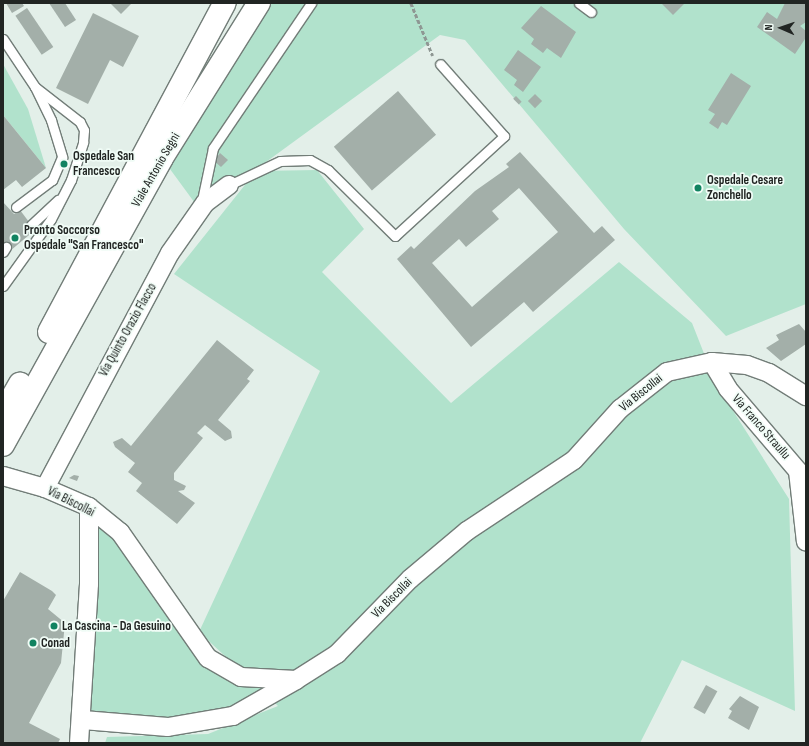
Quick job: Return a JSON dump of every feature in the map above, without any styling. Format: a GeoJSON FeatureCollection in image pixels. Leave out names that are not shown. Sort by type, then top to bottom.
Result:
{"type":"FeatureCollection","features":[{"type":"Feature","properties":{"kind":"main road","name":"Viale Antonio Segni"},"geometry":{"type":"LineString","coordinates":[[3,413],[225,3]]}},
{"type":"Feature","properties":{"kind":"main road","name":"Viale Antonio Segni"},"geometry":{"type":"LineString","coordinates":[[3,445],[162,158],[259,3]]}},
{"type":"Feature","properties":{"kind":"street","name":"Via Quinto Orazio Flacco"},"geometry":{"type":"LineString","coordinates":[[46,488],[170,253],[200,210],[229,185]]}},
{"type":"Feature","properties":{"kind":"street","name":"Via Biscollai"},"geometry":{"type":"LineString","coordinates":[[3,476],[46,488],[89,508],[120,532],[208,658],[242,677],[296,680],[337,654],[410,579],[467,531],[574,460],[620,408],[667,372],[712,362],[762,370],[806,396]]}},
{"type":"Feature","properties":{"kind":"street","name":"Via Franco Straullu"},"geometry":{"type":"LineString","coordinates":[[712,362],[728,389],[798,471],[806,542]]}},
{"type":"Feature","properties":{"kind":"street"},"geometry":{"type":"LineString","coordinates":[[79,743],[83,720],[90,565],[89,508]]}},
{"type":"Feature","properties":{"kind":"street"},"geometry":{"type":"LineString","coordinates":[[83,720],[168,727],[233,716],[296,680]]}},
{"type":"Feature","properties":{"kind":"lane"},"geometry":{"type":"LineString","coordinates":[[200,210],[213,148],[311,3]]}},
{"type":"Feature","properties":{"kind":"lane"},"geometry":{"type":"LineString","coordinates":[[579,3],[591,12]]}},
{"type":"Feature","properties":{"kind":"lane"},"geometry":{"type":"LineString","coordinates":[[3,39],[35,87],[51,120],[62,157],[52,180],[16,207]]}},
{"type":"Feature","properties":{"kind":"lane"},"geometry":{"type":"LineString","coordinates":[[229,185],[280,161],[310,160],[328,170],[395,236],[504,136],[440,64]]}},
{"type":"Feature","properties":{"kind":"lane"},"geometry":{"type":"LineString","coordinates":[[3,286],[38,240],[62,196],[78,158],[84,130],[74,115],[35,87]]}},
{"type":"Feature","properties":{"kind":"lane"},"geometry":{"type":"LineString","coordinates":[[31,225],[62,196]]}},
{"type":"Feature","properties":{"kind":"path"},"geometry":{"type":"LineString","coordinates":[[411,3],[432,55],[440,64]]}},
{"type":"Feature","properties":{"kind":"green space","name":"Ospedale Cesare Zonchello"},"geometry":{"type":"Polygon","coordinates":[[[272,3],[806,3],[806,304],[726,336],[624,229],[465,40],[440,35],[200,210],[167,165],[196,109],[272,3]]]}},
{"type":"Feature","properties":{"kind":"green space"},"geometry":{"type":"Polygon","coordinates":[[[3,64],[28,109],[46,168],[3,115],[3,64]]]}},
{"type":"Feature","properties":{"kind":"green space"},"geometry":{"type":"Polygon","coordinates":[[[317,170],[364,229],[322,272],[451,403],[619,262],[692,323],[716,384],[789,499],[795,711],[682,660],[640,743],[105,743],[107,737],[208,734],[278,706],[265,693],[231,712],[168,723],[87,716],[95,513],[206,661],[252,681],[199,632],[320,371],[174,274],[256,171],[317,170]]]}},
{"type":"Feature","properties":{"kind":"building"},"geometry":{"type":"Polygon","coordinates":[[[6,3],[22,3],[24,6],[12,13],[6,3]]]}},
{"type":"Feature","properties":{"kind":"building"},"geometry":{"type":"Polygon","coordinates":[[[49,3],[65,3],[76,20],[65,27],[49,3]]]}},
{"type":"Feature","properties":{"kind":"building"},"geometry":{"type":"Polygon","coordinates":[[[110,3],[132,3],[121,14],[110,3]]]}},
{"type":"Feature","properties":{"kind":"building"},"geometry":{"type":"Polygon","coordinates":[[[661,3],[683,3],[684,4],[673,15],[661,3]]]}},
{"type":"Feature","properties":{"kind":"building"},"geometry":{"type":"Polygon","coordinates":[[[785,3],[806,3],[806,22],[800,26],[806,31],[805,39],[795,54],[757,27],[767,12],[777,19],[785,3]]]}},
{"type":"Feature","properties":{"kind":"building"},"geometry":{"type":"Polygon","coordinates":[[[541,6],[576,32],[561,58],[547,48],[543,53],[531,44],[534,39],[521,28],[541,6]]]}},
{"type":"Feature","properties":{"kind":"building"},"geometry":{"type":"Polygon","coordinates":[[[27,8],[53,47],[42,55],[15,16],[27,8]]]}},
{"type":"Feature","properties":{"kind":"building"},"geometry":{"type":"Polygon","coordinates":[[[93,13],[139,36],[123,67],[110,60],[88,104],[56,88],[93,13]]]}},
{"type":"Feature","properties":{"kind":"building"},"geometry":{"type":"Polygon","coordinates":[[[518,50],[541,67],[523,92],[514,85],[517,80],[504,70],[518,50]]]}},
{"type":"Feature","properties":{"kind":"building"},"geometry":{"type":"Polygon","coordinates":[[[731,73],[751,86],[727,125],[722,122],[718,129],[709,123],[715,114],[708,110],[731,73]]]}},
{"type":"Feature","properties":{"kind":"building"},"geometry":{"type":"Polygon","coordinates":[[[398,91],[436,135],[372,191],[334,147],[398,91]]]}},
{"type":"Feature","properties":{"kind":"building"},"geometry":{"type":"Polygon","coordinates":[[[535,94],[542,101],[535,108],[528,101],[535,94]]]}},
{"type":"Feature","properties":{"kind":"building"},"geometry":{"type":"Polygon","coordinates":[[[516,96],[522,102],[519,104],[513,99],[516,96]]]}},
{"type":"Feature","properties":{"kind":"building"},"geometry":{"type":"Polygon","coordinates":[[[3,115],[46,168],[22,187],[16,180],[3,190],[3,115]]]}},
{"type":"Feature","properties":{"kind":"building"},"geometry":{"type":"Polygon","coordinates":[[[520,152],[594,233],[602,226],[615,240],[533,312],[524,302],[471,347],[397,259],[411,246],[414,249],[475,191],[509,167],[506,164],[520,152]],[[519,188],[492,211],[499,219],[466,247],[459,239],[432,263],[472,307],[558,232],[519,188]]]}},
{"type":"Feature","properties":{"kind":"building"},"geometry":{"type":"Polygon","coordinates":[[[220,153],[228,160],[221,167],[214,161],[220,153]]]}},
{"type":"Feature","properties":{"kind":"building"},"geometry":{"type":"Polygon","coordinates":[[[3,202],[14,214],[20,210],[35,230],[10,251],[3,242],[3,202]]]}},
{"type":"Feature","properties":{"kind":"building"},"geometry":{"type":"Polygon","coordinates":[[[799,324],[806,332],[806,344],[781,361],[766,348],[779,340],[776,335],[799,324]]]}},
{"type":"Feature","properties":{"kind":"building"},"geometry":{"type":"Polygon","coordinates":[[[217,340],[254,370],[247,379],[250,381],[218,420],[231,431],[232,438],[225,441],[205,425],[197,433],[203,438],[174,473],[174,480],[186,486],[184,490],[178,491],[195,503],[177,524],[136,491],[142,483],[128,472],[135,463],[115,447],[113,442],[122,438],[131,446],[217,340]]]}},
{"type":"Feature","properties":{"kind":"building"},"geometry":{"type":"Polygon","coordinates":[[[74,475],[79,476],[77,481],[69,478],[74,475]]]}},
{"type":"Feature","properties":{"kind":"building","name":"Conad"},"geometry":{"type":"Polygon","coordinates":[[[20,572],[52,591],[56,595],[48,609],[65,623],[61,663],[29,723],[60,739],[58,743],[3,743],[3,601],[20,572]]]}},
{"type":"Feature","properties":{"kind":"building"},"geometry":{"type":"Polygon","coordinates":[[[706,685],[717,691],[705,714],[693,708],[706,685]]]}},
{"type":"Feature","properties":{"kind":"building"},"geometry":{"type":"Polygon","coordinates":[[[740,696],[759,707],[749,730],[728,718],[732,711],[729,709],[740,696]]]}},
{"type":"Feature","properties":{"kind":"place","name":"Ospedale San Francesco"},"geometry":{"type":"Point","coordinates":[64,164]}},
{"type":"Feature","properties":{"kind":"place","name":"Ospedale Cesare Zonchello"},"geometry":{"type":"Point","coordinates":[698,188]}},
{"type":"Feature","properties":{"kind":"place","name":"Pronto Soccorso Ospedale \"San Francesco\""},"geometry":{"type":"Point","coordinates":[15,238]}},
{"type":"Feature","properties":{"kind":"place","name":"La Cascina - Da Gesuino"},"geometry":{"type":"Point","coordinates":[54,626]}},
{"type":"Feature","properties":{"kind":"place","name":"Conad"},"geometry":{"type":"Point","coordinates":[33,643]}}]}
